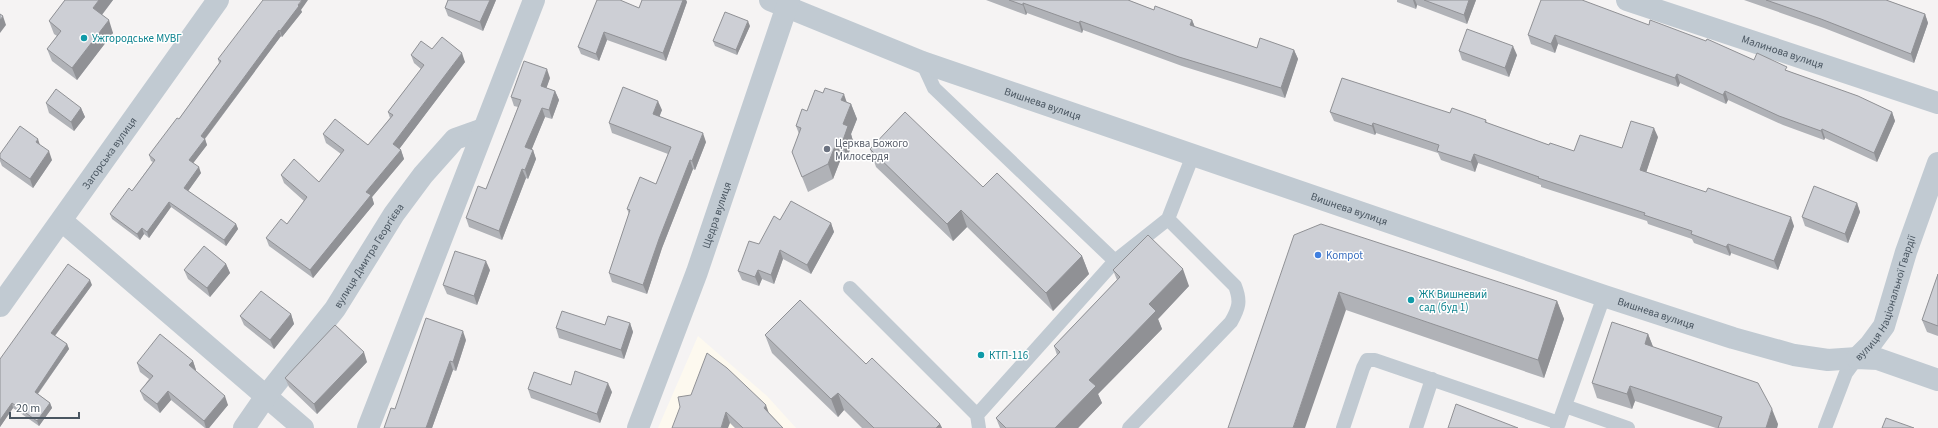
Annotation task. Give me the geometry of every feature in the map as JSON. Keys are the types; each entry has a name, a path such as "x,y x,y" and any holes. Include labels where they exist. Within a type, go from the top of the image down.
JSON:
{"street":[{"name":"Загорська вулиця","path":"0,306 218,0"},
{"path":"368,428 534,0"},
{"name":"Малинова вулиця","path":"1627,0 1938,102"},
{"name":"Вишнева вулиця","path":"782,2 849,34 922,62 1604,296 1733,338 1794,355 1828,360 1857,358 1878,359 1938,380"},
{"name":"Щедра вулиця","path":"638,428 697,272 782,2"},
{"name":"вулиця Дмитра Георгієва","path":"244,428 266,396 335,309 394,214 423,175 455,139 483,129"},
{"name":"вулиця Національної Гвардії","path":"1857,358 1870,345 1884,326 1906,252 1938,163"},
{"path":"62,220 303,428"}],"lane":[{"path":"922,62 934,88 1115,261"},
{"path":"850,288 978,421 1115,261 1168,219 1193,155"},
{"path":"1129,428 1230,322 1239,309 1240,297 1235,286 1168,219"},
{"path":"1343,428 1367,360 1375,360 1432,379 1558,425 1604,296"},
{"name":"вулиця Національної Гвардії","path":"1825,428 1846,373 1857,358"},
{"path":"1416,428 1432,379"},
{"path":"1565,406 1628,428"}],"shaded area":[{"path":"698,336 767,396 796,428 658,428"}],"building":[{"name":"Ужгородське МУВГ","path":"65,0 99,0 93,8 109,20 72,68 47,49 61,31 49,21"},
{"path":"263,0 302,0 201,136 205,139 189,160 199,167 184,188 236,224 224,240 169,202 147,232 142,228 137,234 110,214 129,188 132,191 155,160 149,155 177,118 179,119 221,61 218,59"},
{"path":"448,0 490,0 480,22 445,8"},
{"path":"597,0 620,0 639,8 642,0 683,0 663,53 604,32 596,54 578,47"},
{"path":"1009,0 1128,0 1154,10 1155,6 1192,20 1190,25 1257,48 1260,38 1294,50 1281,88 1179,57 1080,21 1079,23 1023,3 1023,5"},
{"path":"1424,0 1469,0 1464,15"},
{"path":"1541,0 1582,0 1649,25 1650,20 1706,41 1707,39 1754,60 1757,53 1787,67 1785,70 1858,96 1892,112 1874,153 1822,129 1821,131 1779,116 1725,91 1723,95 1677,74 1675,78 1555,35 1551,44 1528,35"},
{"path":"1766,0 1886,0 1925,14 1911,54 1821,19"},
{"path":"725,12 748,21 736,50 713,41"},
{"path":"1467,29 1513,46 1505,68 1459,51"},
{"path":"442,37 462,53 393,144 401,150 366,192 371,195 310,270 266,238 281,219 287,224 307,197 281,175 294,159 319,182 344,150 323,134 335,119 368,145 393,115 388,112 424,65 411,55 421,41 432,49"},
{"path":"524,61 547,69 541,86 555,91 549,110 542,108 525,147 533,150 525,170 522,169 499,231 466,218 478,186 486,189 521,100 511,97"},
{"path":"1342,78 1450,113 1452,108 1486,120 1485,122 1549,145 1550,143 1574,151 1580,135 1622,148 1631,121 1654,128 1640,170 1706,192 1708,188 1791,217 1774,261 1728,244 1726,247 1691,234 1692,231 1644,215 1645,213 1538,178 1539,177 1474,154 1471,162 1437,151 1439,145 1373,123 1372,126 1330,112"},
{"path":"623,87 658,101 653,114 703,133 692,161 690,160 659,239 643,285 609,273 630,210 627,209 640,177 656,184 671,147 609,123"},
{"name":"Церква Божого Милосердя","path":"825,88 844,94 841,100 851,104 843,124 848,126 842,143 837,141 828,164 802,177 792,152 801,128 796,126 802,109 807,111 815,90 823,93"},
{"path":"56,89 81,108 71,122 46,103"},
{"path":"905,112 983,187 997,173 1082,256 1046,293 961,210 947,224 870,149"},
{"path":"20,126 38,139 36,142 49,151 30,179 0,158 0,154"},
{"path":"1814,186 1857,203 1845,234 1802,217"},
{"path":"791,201 831,223 807,265 780,250 771,275 758,270 755,277 738,271 749,241 759,244 774,216 780,220"},
{"path":"1321,224 1557,301 1538,360 1339,292 1293,428 1228,428 1294,235"},
{"path":"1148,235 1183,269 1149,304 1156,311 1089,380 1096,386 1055,428 1006,428 996,418 1060,352 1054,346 1120,277 1113,270"},
{"path":"204,246 226,264 207,288 184,270"},
{"path":"455,251 486,261 474,296 443,285"},
{"path":"68,264 90,280 51,333 67,344 35,392 50,403 37,421 12,403 0,420 0,359"},
{"path":"1938,274 1938,326 1922,320"},
{"path":"261,291 291,314 270,340 240,316"},
{"path":"800,300 866,364 872,358 940,424 936,428 874,428 838,393 831,399 765,335"},
{"path":"562,311 605,325 608,316 630,323 621,350 556,328"},
{"path":"426,318 463,331 453,362 450,361 426,428 384,428 391,408 395,409"},
{"path":"1612,322 1648,334 1645,344 1758,383 1772,409 1766,428 1718,428 1722,417 1630,386 1627,394 1592,383"},
{"path":"335,325 364,352 314,404 285,378"},
{"path":"160,334 193,361 189,365 225,396 204,421 168,391 157,404 140,391 153,376 137,363"},
{"path":"707,353 727,368 766,405 764,408 783,428 743,428 726,412 721,428 672,428 680,407 678,397 691,395"},
{"path":"575,371 608,383 597,414 528,389 534,372 571,385"},
{"path":"1456,404 1518,428 1448,428"},
{"path":"1886,418 1914,428 1882,428"}],"place":[{"name":"Ужгородське МУВГ","path":"84,38"},
{"name":"Церква Божого Милосердя","path":"827,149"},
{"name":"Kompot","path":"1318,255"},
{"name":"ЖК Вишневий сад (буд 1)","path":"1411,300"},
{"name":"КТП-116","path":"981,355"}]}
